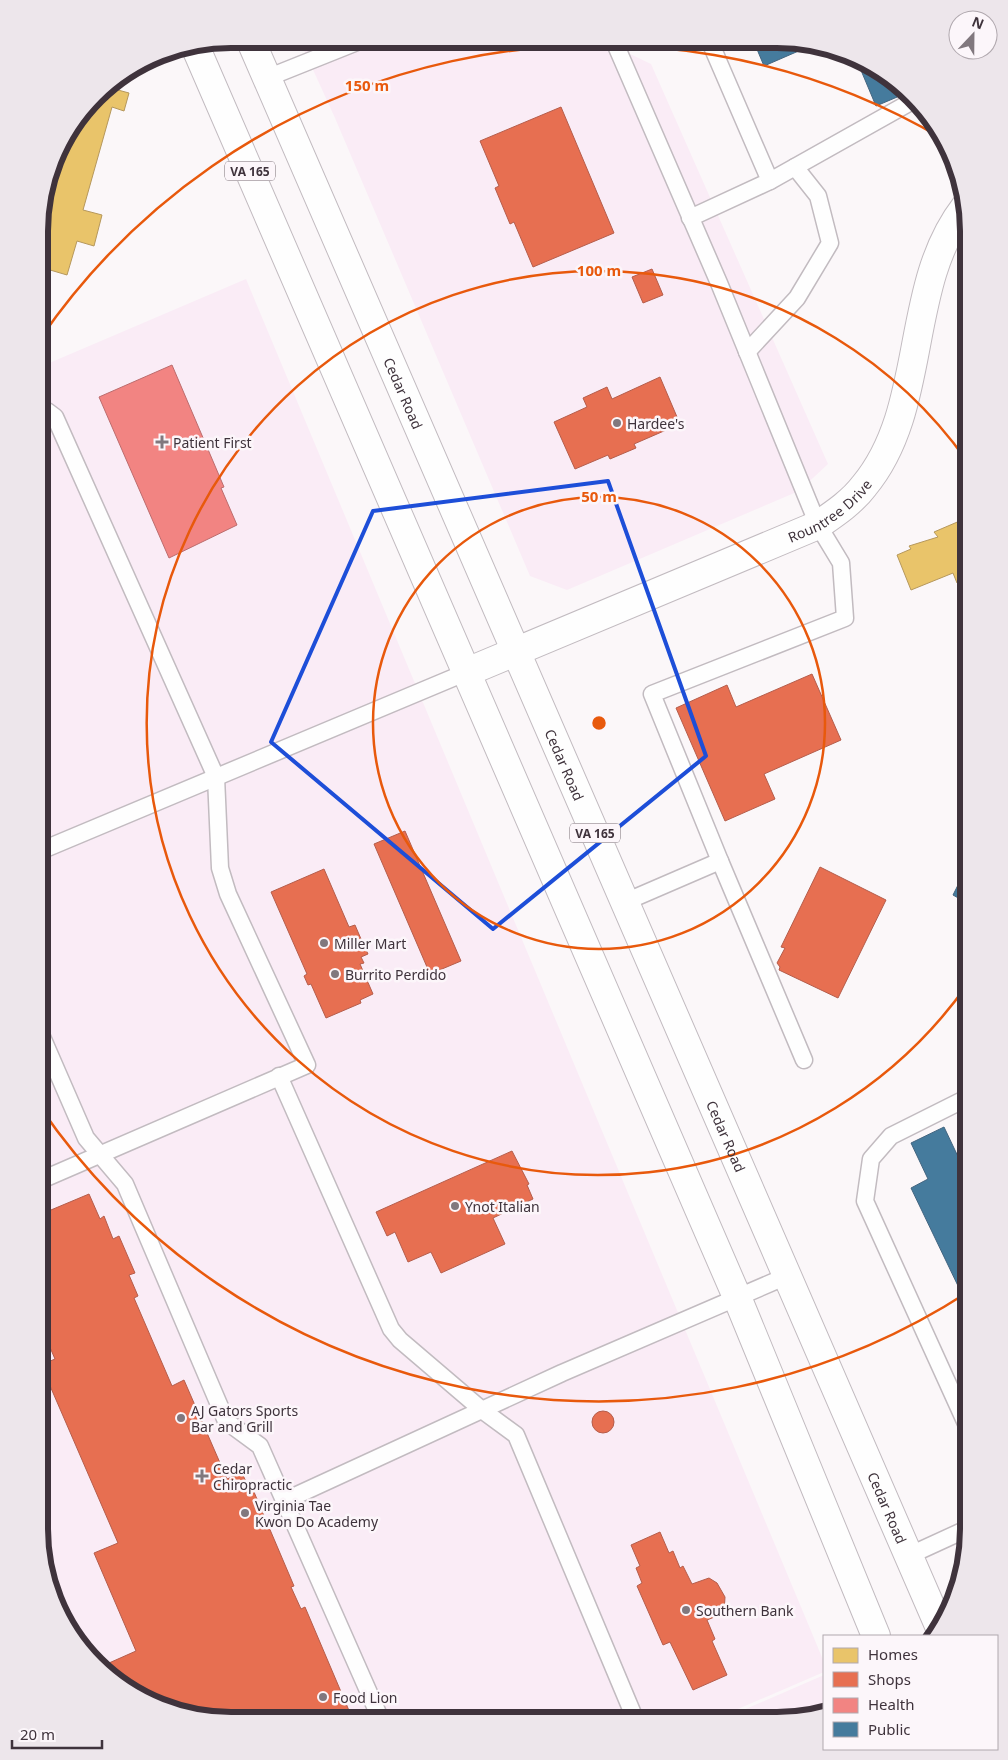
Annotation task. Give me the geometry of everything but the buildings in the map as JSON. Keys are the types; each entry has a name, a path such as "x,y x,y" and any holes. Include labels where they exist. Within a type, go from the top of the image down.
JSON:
{"main road":[{"name":"Cedar Road","path":"254,48 937,1620"},
{"name":"VA 165","path":"197,51 737,1297 876,1635"},
{"name":"Rountree Drive","path":"467,672 818,525 839,510 864,487 879,466 894,434 931,274 948,233 960,216"}],"lane":[{"path":"267,78 342,48"},
{"path":"617,48 747,352 818,525 840,563 845,618 652,694 804,1060"},
{"path":"713,48 770,181"},
{"path":"690,218 770,181 909,103"},
{"path":"747,352 797,298 830,243 818,196 795,167"},
{"path":"48,412 55,417 216,777 220,868 228,894 306,1065 48,1177"},
{"path":"48,848 467,672"},
{"path":"625,902 720,861"},
{"path":"48,1051 86,1138 125,1184 226,1421 260,1446 377,1712"},
{"path":"279,1076 392,1329 400,1340 482,1410 516,1435 632,1712"},
{"path":"960,1102 892,1136 871,1159 865,1202 960,1410"},
{"path":"284,1501 482,1410 786,1276"},
{"path":"908,1556 960,1532"}],"highlighted area":[{"path":"608,481 706,756 493,929 271,742 373,511"}],"shaded area":[{"path":"303,48 618,48 651,64 828,464 799,491 567,590 530,576 335,118"},
{"path":"246,279 823,1660 823,1672 731,1712 218,1712 194,1709 171,1703 149,1694 129,1682 101,1659 85,1641 66,1611 57,1589 51,1566 48,1542 48,364"},
{"path":"823,1675 823,1707 790,1712 739,1712"}],"place":[{"name":"Hardee's","path":"617,423"},
{"name":"Patient First","path":"162,442"},
{"name":"Miller Mart","path":"324,943"},
{"name":"Burrito Perdido","path":"335,974"},
{"name":"Ynot Italian","path":"455,1206"},
{"name":"AJ Gators Sports Bar and Grill","path":"181,1418"},
{"name":"Cedar Chiropractic","path":"202,1476"},
{"name":"Virginia Tae Kwon Do Academy","path":"245,1513"},
{"name":"Southern Bank","path":"686,1610"},
{"name":"Food Lion","path":"323,1697"}]}
